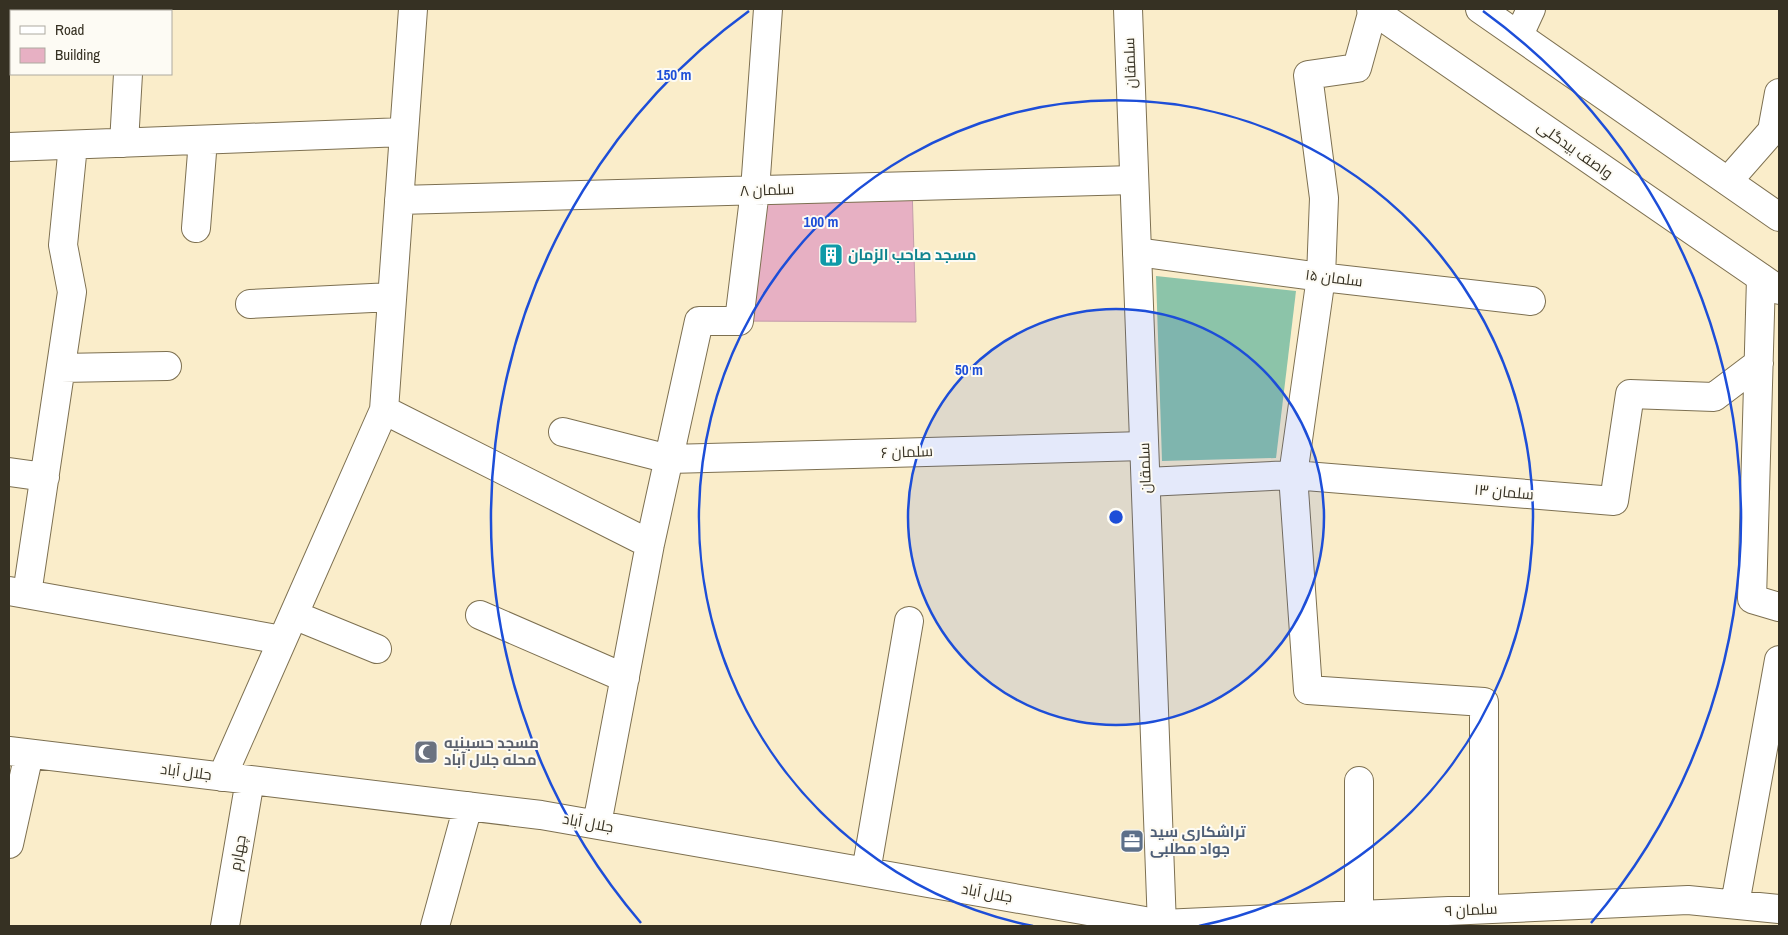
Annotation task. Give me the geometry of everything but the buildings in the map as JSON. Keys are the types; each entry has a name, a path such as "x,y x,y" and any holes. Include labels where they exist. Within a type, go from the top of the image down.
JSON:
{"street":[{"path":"222,777 384,410 413,9"},
{"path":"597,824 650,544 699,322 739,320 755,190 768,9"},
{"name":"سلمقان","path":"1128,9 1162,925"},
{"path":"1480,9 1779,217"},
{"path":"1519,35 1530,9"},
{"path":"1372,10 1357,68 1308,74 1324,198 1321,276 1293,475 1308,690 1484,702 1484,909"},
{"name":"واصف بیدگلی","path":"1372,10 1770,284"},
{"path":"124,143 128,75"},
{"path":"1728,181 1772,131 1779,93"},
{"path":"9,147 404,132"},
{"path":"196,228 202,140"},
{"path":"73,145 63,245 72,292 45,477 18,593 282,640"},
{"name":"سلمان ۸","path":"399,200 1134,180"},
{"name":"سلمان ۱۵","path":"1137,252 1531,301"},
{"path":"1770,284 1759,363 1752,598 1779,608"},
{"path":"250,304 392,297"},
{"name":"سلمان ۱۳","path":"1146,482 1293,475 1614,501 1630,394 1714,397 1759,363"},
{"path":"61,368 167,366"},
{"path":"384,410 650,544"},
{"name":"سلمان ۶","path":"563,432 669,459 1144,446"},
{"path":"9,472 45,477"},
{"path":"294,615 377,649"},
{"path":"480,615 625,678"},
{"path":"866,872 909,621"},
{"path":"1735,904 1779,660"},
{"path":"9,844 19,752"},
{"name":"جلال آباد","path":"19,752 541,815 1162,925"},
{"name":"چهارم","path":"226,926 250,780"},
{"path":"1359,781 1359,915"},
{"path":"435,926 468,806"},
{"name":"سلمان ۹","path":"1162,925 1688,900 1779,909"}],"green space":[{"path":"1156,276 1296,291 1276,458 1162,461"}],"place":[{"name":"مسجد صاحب الزمان","path":"831,255"},
{"name":"مسجد حسینیه محله جلال آباد","path":"426,752"},
{"name":"تراشکاری سید جواد مطلبی","path":"1132,841"}]}
